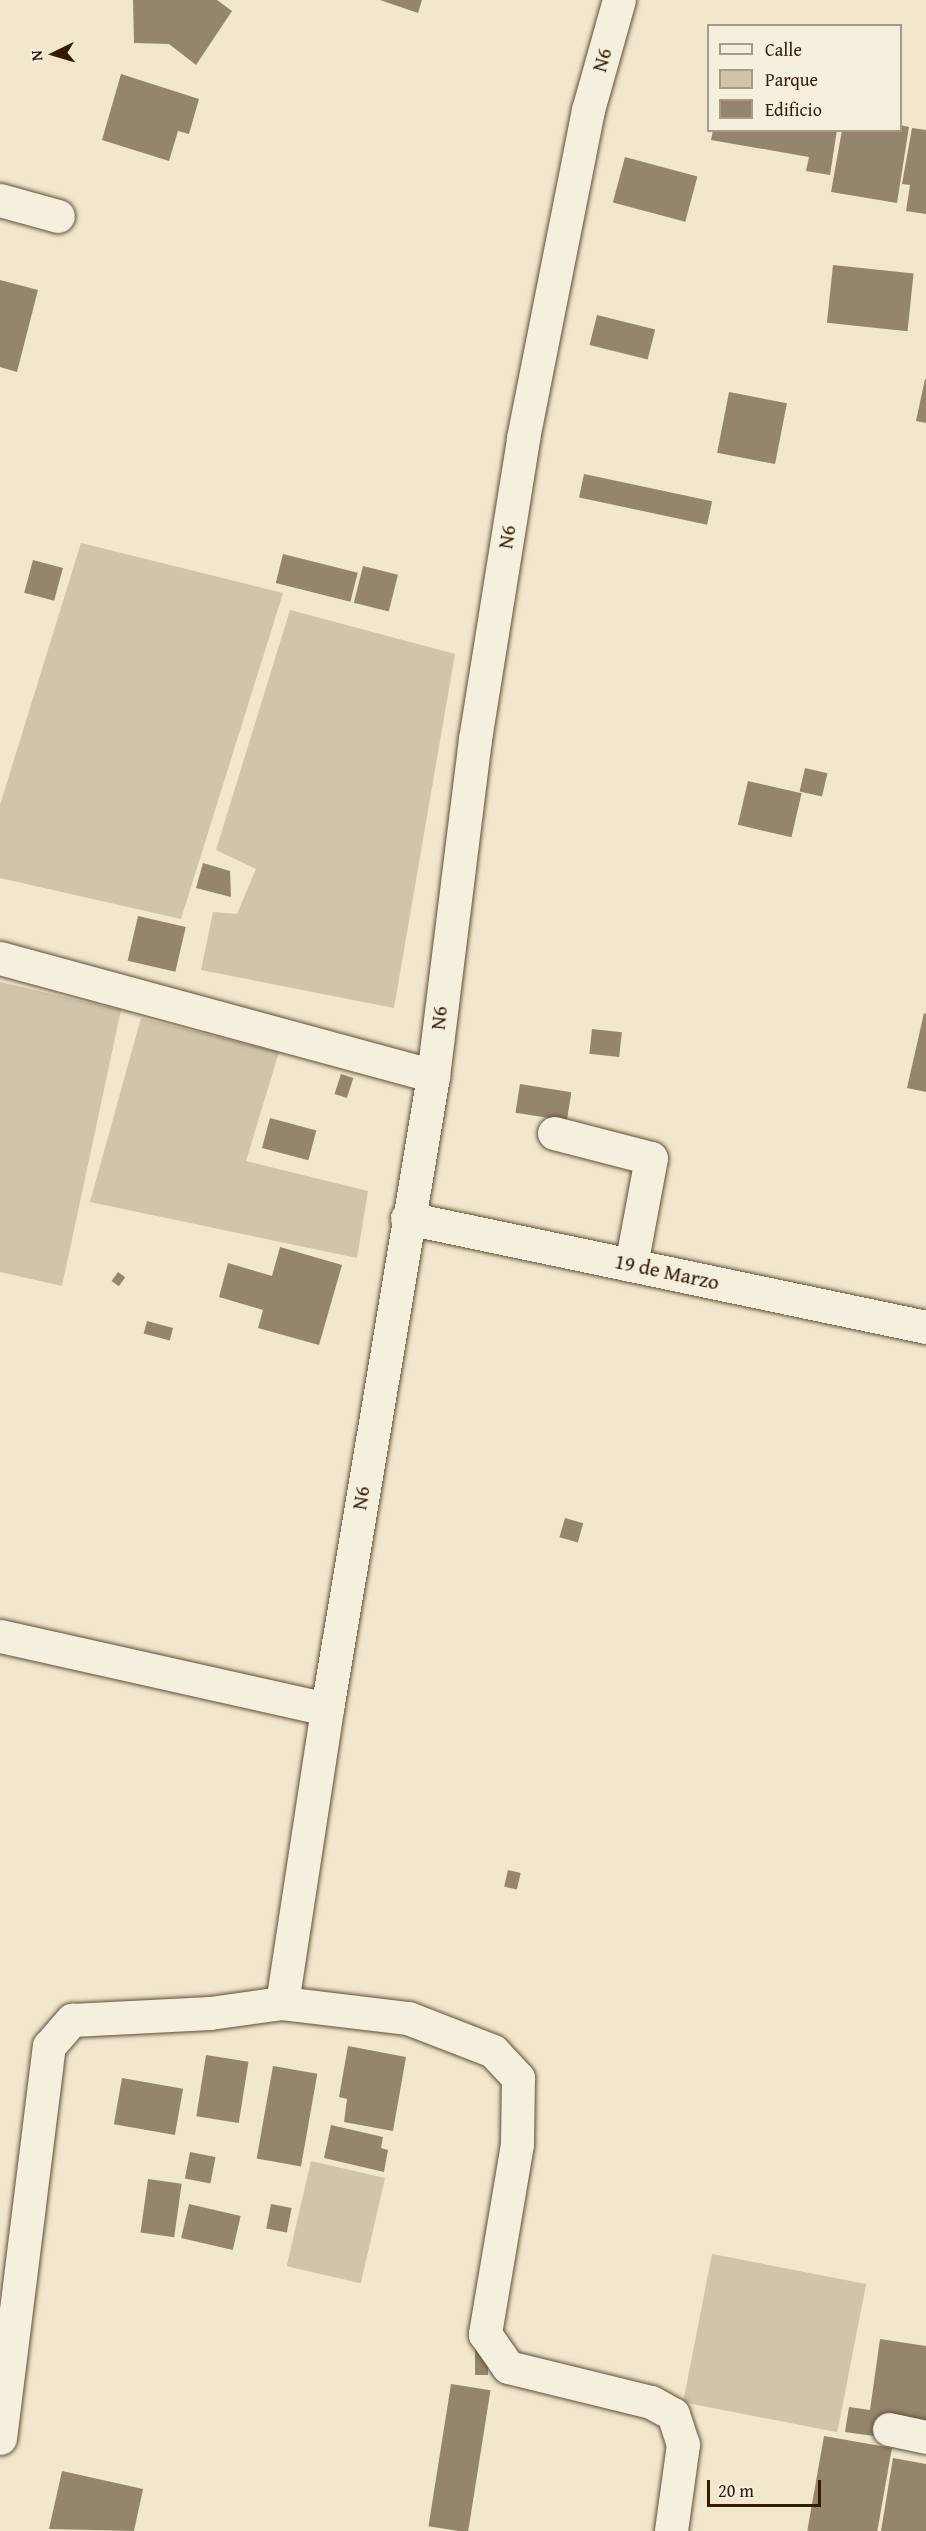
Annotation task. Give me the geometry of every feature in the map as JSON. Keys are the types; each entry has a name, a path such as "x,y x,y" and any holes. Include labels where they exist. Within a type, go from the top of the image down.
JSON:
{"street":[{"name":"N6","path":"282,2003 327,1708 407,1218 433,1076 475,739 523,438 588,110 619,0"},
{"path":"0,200 58,216"},
{"path":"0,958 433,1076"},
{"path":"554,1133 651,1158 631,1265"},
{"name":"19 de Marzo","path":"407,1218 926,1327"},
{"path":"0,1636 327,1708"},
{"path":"0,2438 49,2046 72,2020 282,2003 408,2018 493,2051 518,2078 517,2144 484,2334 508,2367 651,2402 673,2414 684,2444 671,2531"},
{"path":"889,2429 926,2437"}],"green space":[{"path":"81,543 283,593 181,919 0,878 0,805"},
{"path":"290,610 455,654 394,1008 201,970 213,912 237,914 256,869 216,850"},
{"path":"0,982 121,1010 62,1286 0,1272"},
{"path":"141,1018 279,1052 246,1161 368,1191 357,1258 90,1202"},
{"path":"311,2161 385,2178 361,2283 287,2266"},
{"path":"712,2254 866,2284 837,2432 683,2402"}],"building":[{"path":"133,0 217,0 232,11 196,65 169,44 134,43"},
{"path":"380,0 422,0 418,13"},
{"path":"121,74 199,99 189,134 178,131 169,161 102,140"},
{"path":"902,125 909,127 897,203 831,192 842,132 902,132"},
{"path":"912,128 926,130 926,214 906,211 910,185 902,184"},
{"path":"713,132 837,132 830,175 806,171 809,157 711,140"},
{"path":"625,157 697,176 685,222 613,202"},
{"path":"833,265 914,273 907,331 827,323"},
{"path":"0,280 38,290 17,372 0,367"},
{"path":"597,315 655,330 648,360 590,345"},
{"path":"926,380 926,423 916,421"},
{"path":"729,392 787,403 775,464 717,453"},
{"path":"584,474 712,501 707,525 579,497"},
{"path":"283,554 358,573 350,602 276,583"},
{"path":"33,560 63,568 54,601 24,593"},
{"path":"363,566 398,575 389,612 354,603"},
{"path":"805,768 827,773 822,797 800,791"},
{"path":"748,781 802,793 791,837 738,825"},
{"path":"203,863 230,871 231,897 196,888"},
{"path":"138,916 186,927 175,972 128,961"},
{"path":"924,1013 926,1014 926,1092 907,1088"},
{"path":"592,1029 622,1032 619,1057 589,1054"},
{"path":"341,1074 353,1078 347,1098 335,1094"},
{"path":"520,1084 571,1092 567,1121 515,1113"},
{"path":"270,1118 316,1130 308,1160 262,1148"},
{"path":"280,1247 342,1265 319,1345 258,1328 263,1310 219,1297 228,1263 272,1276"},
{"path":"118,1272 125,1277 119,1286 112,1281"},
{"path":"147,1321 173,1328 170,1341 144,1334"},
{"path":"565,1518 583,1523 578,1542 559,1537"},
{"path":"508,1870 521,1873 517,1889 504,1887"},
{"path":"348,2046 406,2057 393,2131 344,2122 347,2099 339,2097"},
{"path":"206,2055 248,2062 239,2123 196,2116"},
{"path":"273,2066 317,2074 301,2166 257,2159"},
{"path":"122,2078 183,2089 175,2135 114,2124"},
{"path":"331,2125 383,2137 381,2148 388,2150 384,2172 324,2158"},
{"path":"190,2152 216,2157 210,2183 185,2179"},
{"path":"148,2179 182,2184 174,2237 140,2232"},
{"path":"189,2204 241,2216 233,2250 181,2238"},
{"path":"271,2204 292,2208 287,2233 266,2229"},
{"path":"880,2339 926,2346 926,2424 881,2437 845,2432 849,2407 870,2410"},
{"path":"475,2349 488,2349 488,2375 475,2375"},
{"path":"451,2384 491,2390 468,2531 428,2526"},
{"path":"824,2436 892,2448 877,2531 807,2531"},
{"path":"893,2458 926,2464 926,2531 881,2531"},
{"path":"62,2471 143,2489 134,2531 49,2529"}]}
